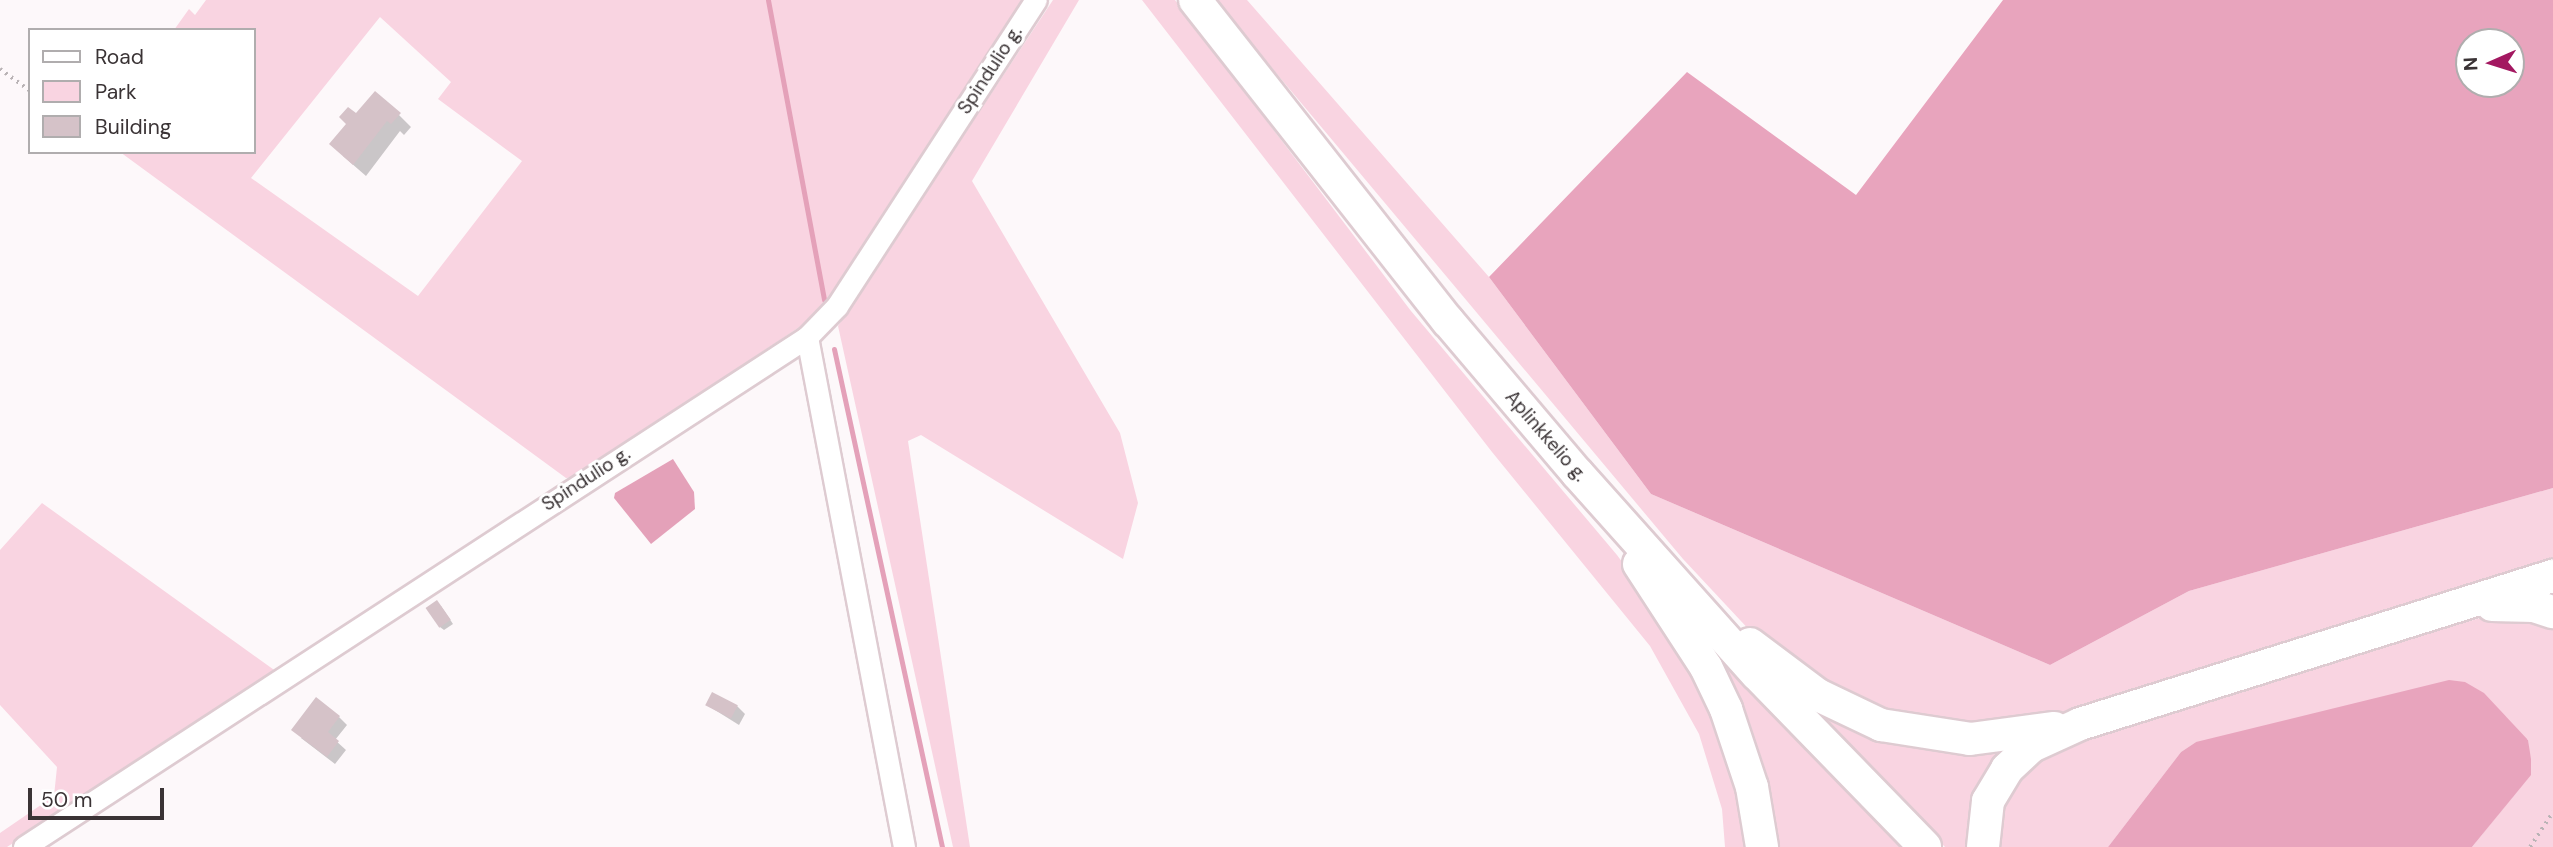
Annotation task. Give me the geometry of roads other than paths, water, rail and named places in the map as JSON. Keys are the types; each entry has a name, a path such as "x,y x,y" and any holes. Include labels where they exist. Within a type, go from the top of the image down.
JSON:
{"highway":[{"name":"Aplinkkelio g.","path":"1195,0 1439,310 1577,473 1757,674 1925,847"},
{"path":"1577,473 1706,667 1741,750 1762,847"},
{"path":"1983,847 1986,809 2007,769 2032,747 2080,724 2553,576"},
{"path":"1690,597 1818,695 1881,725 1970,738 2080,724"},
{"path":"2463,606 2534,606 2553,612"}],"street":[{"name":"Spindulio g.","path":"24,847 807,337 837,306 1036,0"},
{"path":"807,337 904,847"}],"waterway":[{"path":"768,0 824,300"},
{"path":"834,349 942,847"}]}
